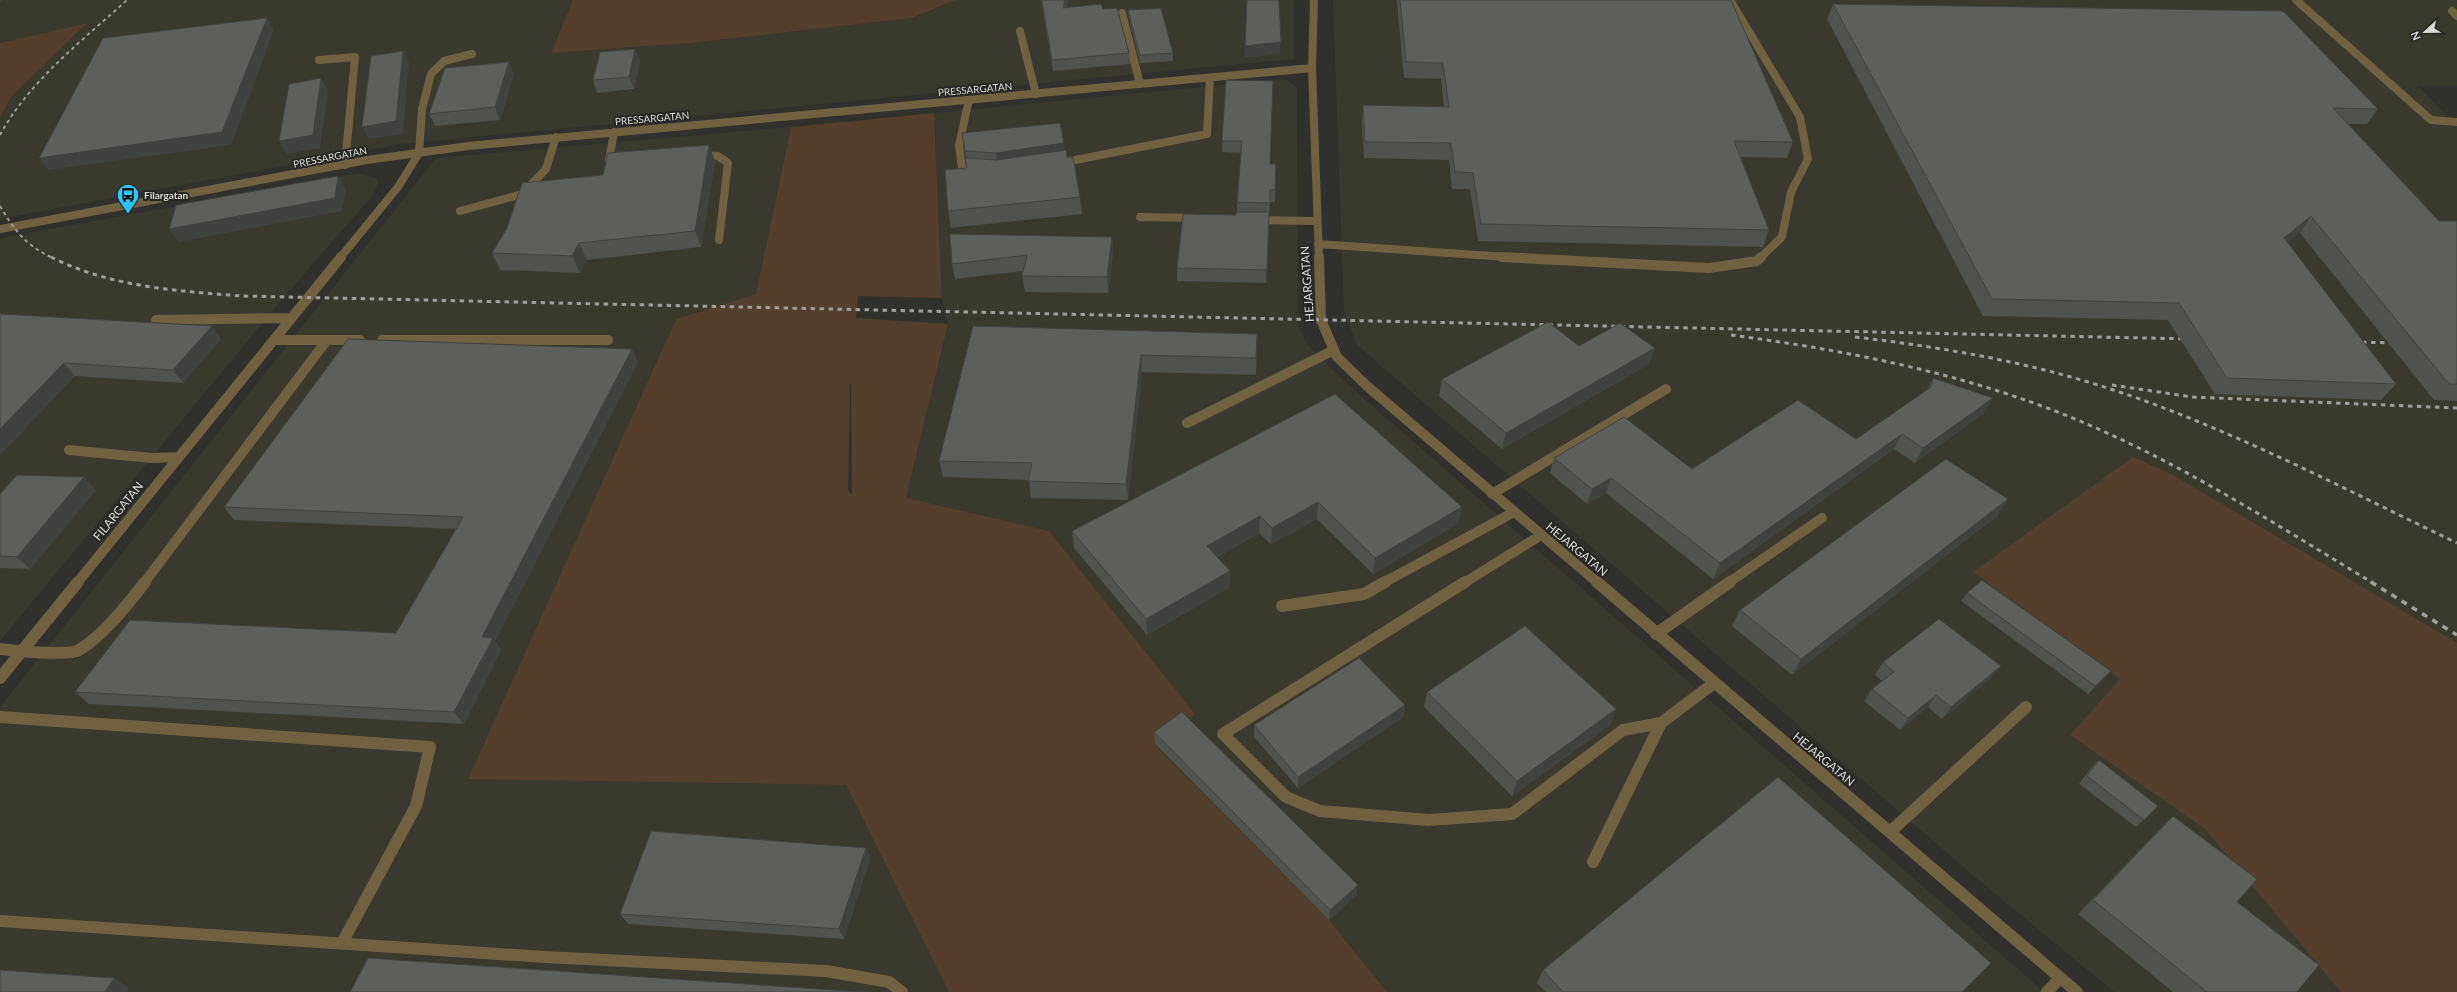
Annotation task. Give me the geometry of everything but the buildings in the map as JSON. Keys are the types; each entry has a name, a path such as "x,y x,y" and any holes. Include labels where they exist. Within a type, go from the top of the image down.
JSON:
{"street":[{"name":"HEJARGATAN","path":"1314,0 1312,68 1321,320 1338,357 1367,386 1492,494 2077,992"},
{"path":"1318,244 1473,256 1709,268 1757,261 1782,237 1791,192 1808,159 1800,117 1730,0"},
{"path":"2296,0 2432,120 2456,122"},
{"path":"1122,13 1140,84"},
{"path":"1020,31 1036,94"},
{"path":"419,153 422,108 431,74 444,62 472,54"},
{"path":"319,60 355,57 345,165"},
{"name":"PRESSARGATAN","path":"0,229 345,165 419,153 556,137 1312,68"},
{"path":"1053,164 1207,134 1210,78"},
{"path":"969,100 959,145 962,170 978,172"},
{"path":"614,132 609,161 624,160"},
{"path":"460,211 522,194 546,169 556,137"},
{"name":"FILARGATAN","path":"0,678 398,187 419,153"},
{"path":"689,155 718,156 728,163 719,240"},
{"path":"1140,217 1201,218"},
{"path":"1248,219 1317,221"},
{"path":"156,320 291,318"},
{"path":"274,340 608,340"},
{"path":"0,649 21,652 78,651 121,614 327,340"},
{"path":"1187,423 1334,350"},
{"path":"1492,494 1666,389"},
{"path":"69,450 152,458 179,457"},
{"path":"1282,606 1364,594 1514,512"},
{"path":"1656,634 1822,518"},
{"path":"1541,535 1223,734 1286,797 1320,811 1429,820 1512,814 1623,730 1661,723 1714,683"},
{"path":"1890,832 2026,707"},
{"path":"0,717 430,747 416,806 342,943"},
{"path":"1593,862 1661,723"},
{"path":"0,921 545,957 826,971 889,982 902,992"},
{"path":"2047,992 2060,978"}],"shaded area":[{"path":"0,0 573,0 551,53 690,43 912,18 956,0 1294,0 1294,59 401,144 0,219 0,118 11,97 87,23 0,43"},
{"path":"573,0 956,0 912,18 690,43 551,53"},
{"path":"1333,0 2457,0 2457,86 2418,86 2457,126 2457,992 2114,992 1975,877 1357,345 1344,311"},
{"path":"87,23 11,97 0,118 0,43"},
{"path":"1285,79 1297,88 1298,326 1307,344 1345,382 2044,992 1387,992 1329,920 1155,744 1195,714 906,498 948,324 942,298 934,113"},
{"path":"934,113 942,298 858,296 856,318 948,324 906,498 1049,531 1195,714 1155,745 1329,920 1387,992 949,992 846,785 468,779 676,319 756,294 791,127","holes":["851,384 852,495 848,490"]},
{"path":"791,127 756,295 676,319 469,779 846,785 949,992 0,992 0,707 436,158"},
{"path":"360,173 377,179 378,184 372,196 274,309 0,641 0,238"},
{"path":"2133,457 2173,475 2457,643 2457,992 2341,992 2205,829 2070,735 2120,679 1973,572"}],"railway":[{"path":"0,135 26,96 58,62 127,0"},
{"path":"0,206 16,230 28,243 52,258"},
{"path":"52,258 73,267 97,275 144,286 242,296 2191,339"},
{"path":"1731,335 1827,350 1922,370 2015,396 2060,413 2140,448 2174,466 2241,503 2373,583"},
{"path":"1855,337 1942,349 2028,366 2085,381 2133,397 2228,434 2457,543"},
{"path":"2353,342 2399,343"},
{"path":"2112,385 2192,397 2457,408"},
{"path":"2371,582 2457,635"}],"place":[{"name":"Filargatan","path":"128,214"}]}
